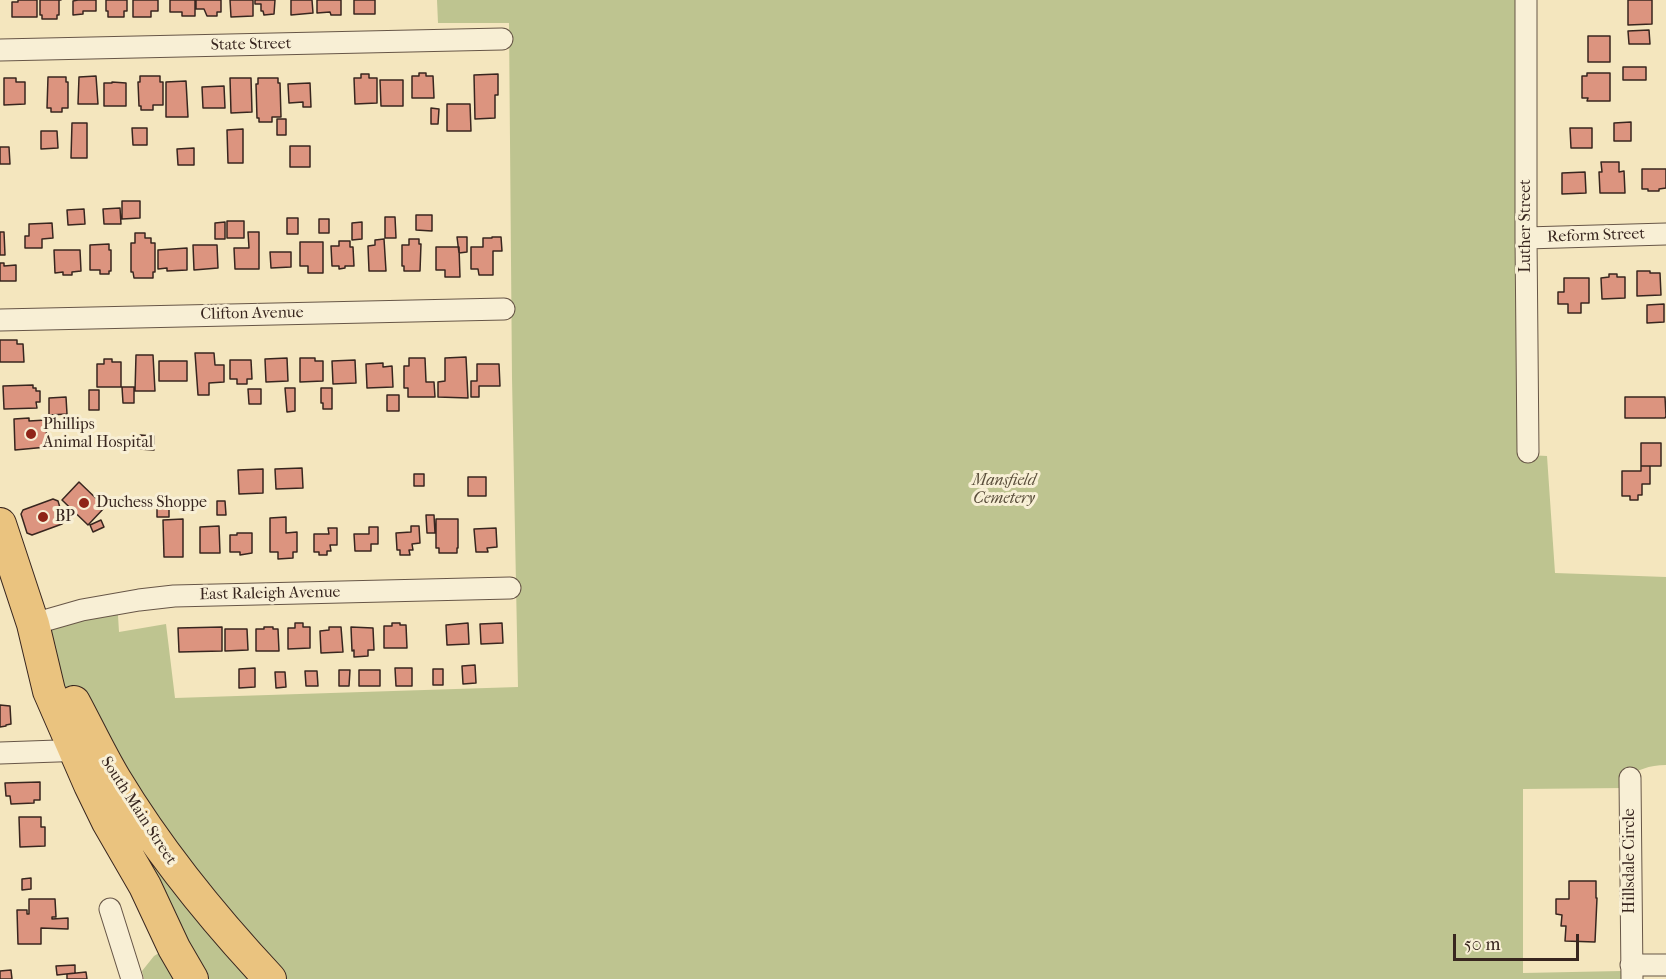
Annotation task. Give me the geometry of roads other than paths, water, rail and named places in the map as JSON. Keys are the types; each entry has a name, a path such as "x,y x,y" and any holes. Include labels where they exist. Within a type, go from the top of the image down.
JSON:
{"highway":[{"name":"South Main Street","path":"0,524 33,624 49,691 87,750 134,809 172,865 270,979"},
{"name":"South Main Street","path":"87,750 108,822 145,886"},
{"path":"145,886 174,948 192,979"},
{"path":"145,886 211,979"}],"street":[{"name":"Luther Street","path":"1526,0 1528,452"},
{"name":"State Street","path":"0,50 502,39"},
{"name":"Reform Street","path":"1526,238 1666,234"},
{"name":"Clifton Avenue","path":"0,320 504,309"},
{"name":"East Raleigh Avenue","path":"33,624 82,610 174,596 510,588"},
{"path":"0,753 87,750"},
{"name":"Hillsdale Circle","path":"1630,778 1631,972"},
{"path":"110,909 132,979"},
{"path":"1631,972 1666,965"}],"place":[{"name":"Phillips Animal Hospital","path":"31,434"},
{"name":"Duchess Shoppe","path":"84,503"},
{"name":"BP","path":"43,517"}],"park label":[{"name":"Mansfield Cemetery","path":"1004,490"}]}
